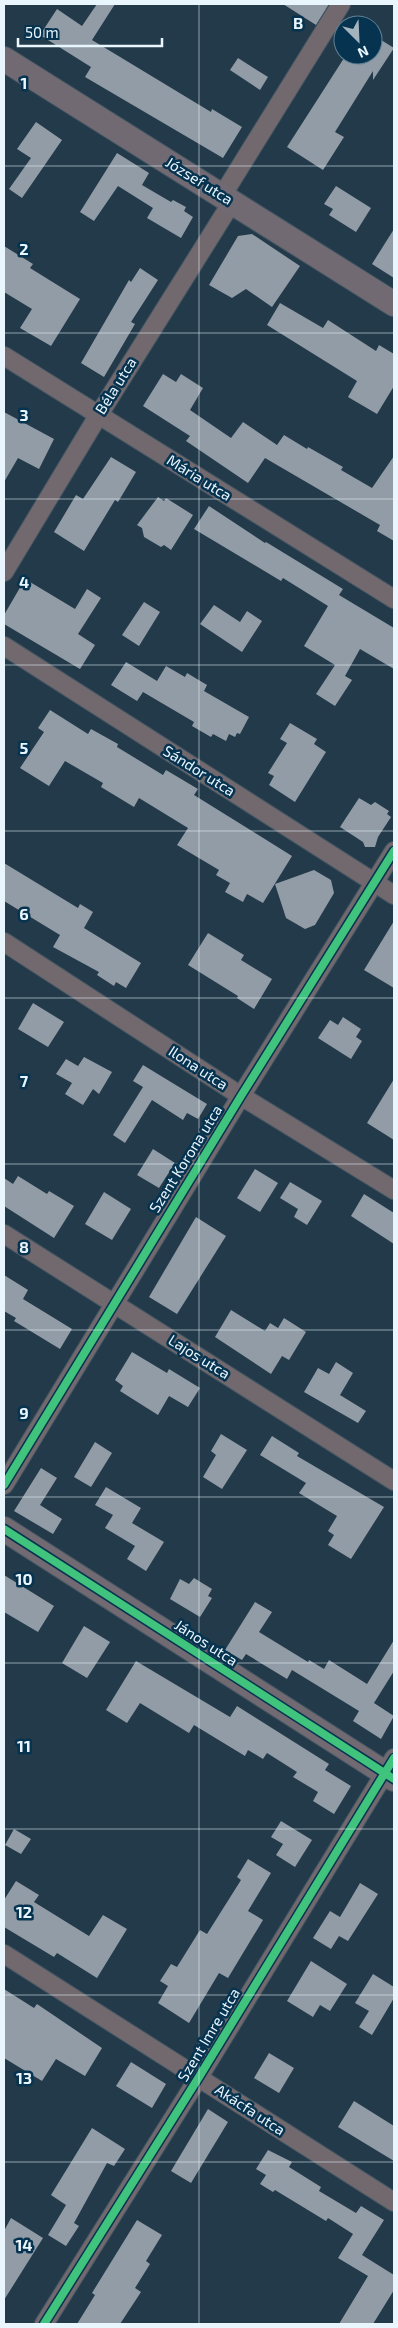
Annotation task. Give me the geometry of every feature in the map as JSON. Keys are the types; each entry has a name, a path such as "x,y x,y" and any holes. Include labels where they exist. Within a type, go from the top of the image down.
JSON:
{"street":[{"name":"Béla utca","path":"4,572 341,4"},
{"name":"József utca","path":"4,59 394,304"},
{"name":"Mária utca","path":"4,356 394,599"},
{"name":"Sándor utca","path":"4,646 394,895"},
{"name":"Szent Korona utca","path":"4,1485 241,1096 394,851"},
{"name":"Ilona utca","path":"4,942 241,1096 394,1190"},
{"name":"Lajos utca","path":"4,1234 394,1481"},
{"name":"János utca","path":"4,1529 391,1770"},
{"name":"Szent Imre utca","path":"44,2324 391,1770"},
{"name":"Akácfa utca","path":"4,1954 394,2202"}],"building":[{"path":"97,4 115,4 92,40 211,112 212,109 242,127 223,158 85,77 91,67 40,35 57,9 82,26"},
{"path":"283,4 329,4 316,25"},
{"path":"383,41 394,48 383,65"},
{"path":"238,58 268,77 260,90 230,70"},
{"path":"340,65 383,65 373,80 373,71 335,132 344,137 323,170 287,147"},
{"path":"36,122 62,140 22,198 9,189 31,158 17,149"},
{"path":"117,153 149,173 142,185 171,202 173,200 186,207 184,211 193,217 181,238 147,218 153,208 118,186 94,221 80,212"},
{"path":"336,186 371,208 356,232 329,215 333,209 324,204"},
{"path":"394,229 394,278 372,264"},
{"path":"252,234 300,266 272,307 246,289 232,298 209,285 238,236"},
{"path":"4,246 33,264 30,268 80,299 51,346 20,328 32,309 4,292"},
{"path":"140,268 158,280 131,322 135,324 104,377 81,363 129,280 131,282"},
{"path":"280,303 323,328 328,320 376,351 379,345 394,354 394,386 377,414 348,397 357,381 267,325"},
{"path":"163,374 176,382 181,374 203,388 190,410 231,438 243,422 277,445 284,435 343,467 341,470 372,488 394,456 394,541 377,531 380,525 265,458 248,483 186,441 190,436 143,406"},
{"path":"4,412 54,439 39,469 18,458 4,482"},
{"path":"111,457 136,472 118,502 115,500 84,551 54,532 76,495 83,499"},
{"path":"158,497 164,501 166,498 193,515 171,550 164,545 161,547 144,537 142,528 137,525"},
{"path":"209,506 265,543 343,589 339,595 394,628 394,669 360,649 345,676 352,680 335,706 316,694 335,665 304,646 328,606 283,578 281,581 194,529"},
{"path":"25,579 75,609 87,589 101,598 78,634 95,645 80,669 4,624 4,615"},
{"path":"144,602 160,612 139,646 122,635"},
{"path":"214,605 240,622 247,611 262,621 242,652 200,624"},
{"path":"126,662 157,681 166,666 185,677 187,673 207,685 204,691 249,717 240,734 237,733 235,737 229,734 226,741 213,734 211,737 192,726 194,722 143,692 137,701 111,685"},
{"path":"50,710 88,734 91,729 118,744 117,747 163,775 166,770 198,789 194,795 292,856 263,903 247,894 243,902 225,892 230,883 216,875 219,870 177,845 188,828 139,798 134,807 101,787 103,783 65,761 49,786 20,768 44,732 38,728"},
{"path":"290,723 317,739 314,744 326,752 295,802 269,785 274,776 268,773 287,743 280,739"},
{"path":"359,798 371,805 375,802 389,811 387,814 391,817 378,837 375,847 365,847 363,842 340,827"},
{"path":"4,863 78,908 80,904 93,912 84,928 141,963 126,988 116,982 114,986 97,975 99,972 53,947 60,935 4,901"},
{"path":"314,870 331,880 334,893 315,925 305,929 286,918 275,884"},
{"path":"394,921 394,988 364,970"},
{"path":"208,933 244,955 241,960 272,979 254,1009 237,998 238,996 188,965"},
{"path":"33,1003 64,1022 48,1047 18,1029"},
{"path":"343,1017 361,1029 356,1037 362,1041 351,1059 318,1038 330,1020 338,1025"},
{"path":"84,1057 112,1072 99,1094 93,1089 83,1105 65,1094 72,1083 56,1074 66,1059 78,1066"},
{"path":"143,1065 207,1104 198,1119 187,1113 183,1120 152,1100 125,1143 113,1135 143,1087 133,1081"},
{"path":"394,1079 394,1140 367,1123"},
{"path":"153,1149 175,1163 159,1188 137,1175"},
{"path":"255,1169 278,1183 260,1212 237,1198"},
{"path":"18,1176 47,1194 49,1191 74,1206 54,1238 4,1206 4,1178 13,1184"},
{"path":"290,1182 322,1201 307,1225 294,1217 298,1209 280,1198"},
{"path":"104,1192 131,1209 112,1240 85,1224"},
{"path":"364,1194 394,1213 394,1244 351,1216"},
{"path":"196,1217 226,1236 177,1314 149,1297"},
{"path":"4,1275 28,1290 23,1299 72,1329 60,1349 14,1321 16,1318 4,1311"},
{"path":"231,1310 265,1331 270,1323 278,1328 284,1318 306,1332 289,1360 282,1356 271,1374 215,1337"},
{"path":"132,1352 167,1373 169,1369 200,1388 188,1407 169,1396 158,1415 120,1391 123,1386 115,1380"},
{"path":"336,1362 353,1373 340,1395 366,1411 358,1423 304,1392 318,1368 329,1374"},
{"path":"221,1434 247,1450 222,1489 203,1477 216,1455 211,1451"},
{"path":"272,1436 299,1453 297,1456 384,1507 351,1559 328,1545 334,1535 328,1531 337,1516 299,1493 306,1483 260,1455"},
{"path":"95,1442 112,1453 91,1487 74,1477"},
{"path":"41,1468 57,1478 40,1505 62,1519 53,1534 14,1511"},
{"path":"106,1487 141,1508 132,1523 164,1542 146,1571 127,1559 135,1546 105,1528 113,1515 95,1505"},
{"path":"4,1575 54,1606 38,1632 4,1612"},
{"path":"194,1578 212,1589 208,1596 212,1598 200,1617 170,1599 180,1579 189,1584"},
{"path":"255,1602 272,1612 259,1632 308,1662 309,1660 324,1669 329,1660 367,1684 394,1640 394,1671 374,1703 394,1716 381,1739 353,1721 359,1711 292,1670 287,1679 246,1654 242,1660 225,1650"},
{"path":"84,1626 110,1642 87,1678 62,1663"},
{"path":"136,1661 230,1717 237,1706 329,1764 325,1770 351,1786 334,1814 313,1801 318,1792 293,1777 297,1772 267,1753 263,1759 248,1750 245,1756 194,1725 189,1733 140,1703 127,1723 106,1710"},
{"path":"281,1821 312,1840 295,1867 276,1855 283,1844 271,1837"},
{"path":"14,1829 31,1839 21,1854 5,1845"},
{"path":"248,1859 271,1873 248,1911 263,1920 228,1978 219,1973 189,2023 158,2003 168,1986 160,1981 171,1964 177,1967 200,1930 207,1934 241,1880 237,1877"},
{"path":"16,1881 39,1895 34,1902 89,1936 103,1915 127,1929 97,1978 57,1953 54,1957 4,1927 4,1900"},
{"path":"360,1883 378,1894 348,1941 339,1936 331,1949 313,1938 330,1911 340,1917"},
{"path":"311,1961 347,1984 330,2011 320,2005 313,2017 287,2001"},
{"path":"373,1974 394,1987 394,1998 372,2035 359,2027 369,2011 355,2003"},
{"path":"4,1989 34,2008 37,2004 102,2048 85,2076 56,2059 42,2081 4,2058"},
{"path":"269,2053 294,2068 279,2093 254,2078"},
{"path":"131,2062 166,2084 152,2108 116,2086"},
{"path":"354,2101 394,2126 394,2161 338,2127"},
{"path":"208,2109 228,2122 191,2183 171,2171"},
{"path":"92,2128 125,2149 114,2166 107,2163 74,2223 79,2226 66,2246 48,2235 66,2205 51,2195"},
{"path":"268,2150 292,2162 289,2167 321,2187 319,2191 356,2213 361,2206 384,2220 362,2255 394,2275 394,2290 373,2324 339,2324 368,2276 338,2258 353,2234 328,2218 326,2221 275,2190 273,2192 260,2184 266,2175 256,2169"},
{"path":"11,2218 43,2238 4,2300 4,2231"},
{"path":"137,2220 162,2235 146,2261 150,2264 135,2288 141,2292 120,2324 77,2324 95,2295 92,2293"}],"cycle path":[{"path":"4,1485 241,1096 394,851"},
{"path":"4,1529 394,1779"},
{"path":"44,2324 199,2077 394,1758"}]}
